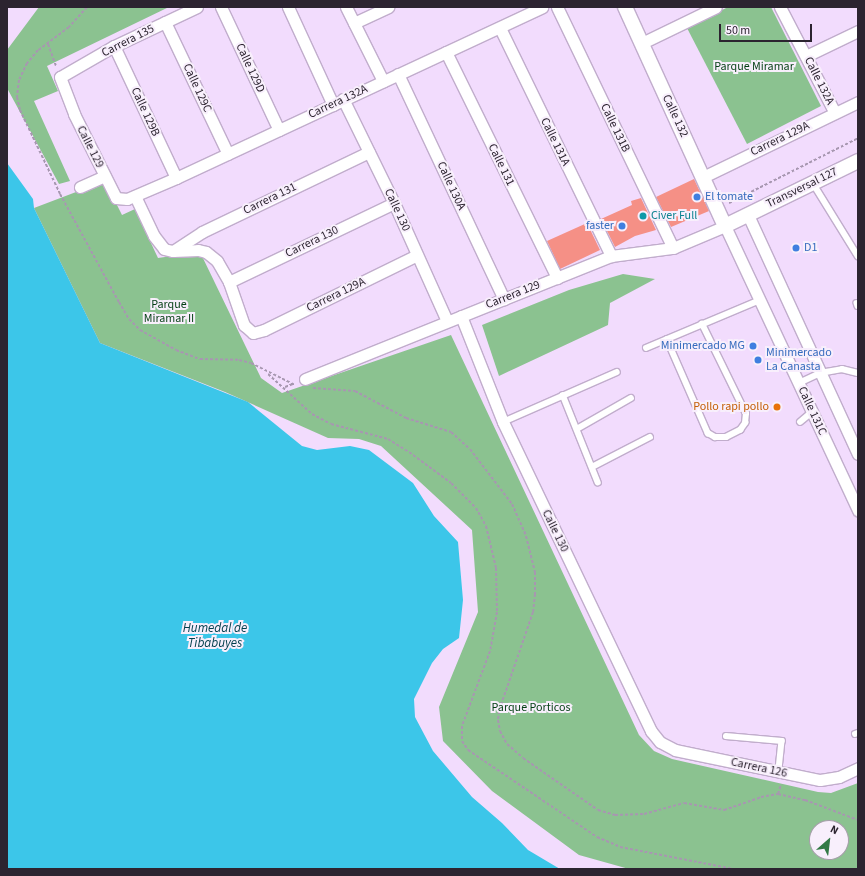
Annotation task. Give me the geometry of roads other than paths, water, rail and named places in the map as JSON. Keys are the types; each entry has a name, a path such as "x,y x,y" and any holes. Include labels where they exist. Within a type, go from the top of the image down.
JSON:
{"street":[{"name":"Carrera 135","path":"60,77 114,46 197,7"},
{"name":"Calle 129D","path":"221,7 279,130"},
{"path":"288,7 333,105"},
{"path":"346,7 383,81"},
{"path":"354,23 388,7"},
{"name":"Carrera 132A","path":"135,196 500,28 542,7"},
{"name":"Calle 131B","path":"557,7 674,248"},
{"name":"Calle 132","path":"625,7 725,226"},
{"path":"642,43 716,7"},
{"name":"Calle 132A","path":"781,7 835,113"},
{"name":"Calle 129C","path":"165,22 228,154"},
{"name":"Calle 131A","path":"500,28 611,256"},
{"path":"806,56 858,31"},
{"name":"Calle 129B","path":"114,46 176,178"},
{"name":"Calle 131","path":"446,52 557,278"},
{"name":"Calle 130A","path":"398,74 504,299"},
{"name":"Calle 129","path":"60,77 74,114 116,198 135,196"},
{"name":"Calle 130","path":"343,100 394,203 447,321"},
{"name":"Carrera 129A","path":"703,177 858,102"},
{"name":"Carrera 131","path":"173,251 202,232 369,152"},
{"name":"Transversal 127","path":"725,226 858,160"},
{"path":"80,187 105,176"},
{"path":"135,196 157,242 164,249 173,251 198,250 206,252 217,261 229,282"},
{"name":"Carrera 130","path":"229,282 394,203"},
{"name":"Calle 131C","path":"748,215 858,454"},
{"name":"Carrera 129","path":"305,384 447,321 611,256 674,248 725,226"},
{"name":"Calle 131C","path":"725,226 858,510"},
{"name":"Carrera 129A","path":"229,282 239,315 244,325 253,333 264,330 417,255"},
{"name":"Calle 130","path":"461,316 503,422 651,731 660,742"},
{"name":"Carrera 126","path":"660,742 675,750 820,780 839,777 858,768"}],"lane":[{"path":"813,183 858,256"},
{"path":"646,348 760,300"},
{"path":"667,339 708,433 715,437 726,437 740,430 745,423 746,414 702,324"},
{"path":"799,383 820,373 842,370 858,373"},
{"path":"503,422 617,372"},
{"path":"563,395 598,482"},
{"path":"577,429 631,398"},
{"path":"800,422 812,412"},
{"path":"592,467 650,437"},
{"path":"726,736 782,741 779,772"}],"water":[{"name":"Humedal de Tibabuyes","path":"7,163 33,199 34,208 100,343 248,402 302,446 317,450 350,446 369,450 413,483 434,516 458,542 463,600 459,638 443,649 432,663 414,699 415,717 433,751 472,797 502,823 528,850 560,869 7,869"}],"place":[{"name":"El tomate","path":"697,197"},
{"name":"Civer Full","path":"643,216"},
{"name":"faster","path":"622,226"},
{"name":"D1","path":"796,248"},
{"name":"Minimercado MG","path":"753,346"},
{"name":"Minimercado La Canasta","path":"758,360"},
{"name":"Pollo rapi pollo","path":"777,407"}],"park label":[{"name":"Parque Miramar","path":"754,67"},
{"name":"Parque Miramar II","path":"169,312"},
{"name":"Parque Porticos","path":"531,708"}]}
